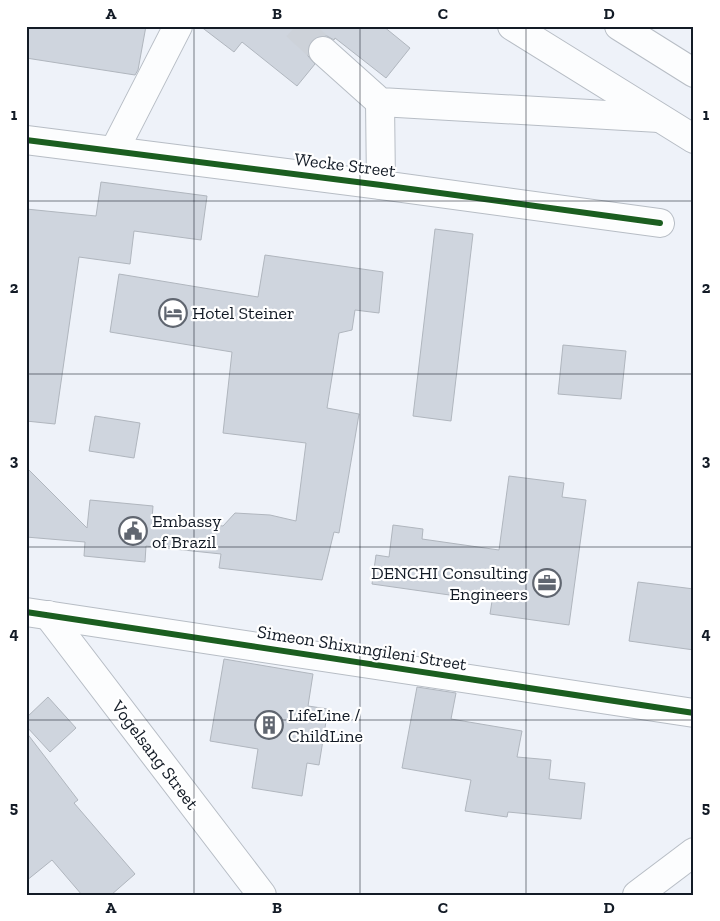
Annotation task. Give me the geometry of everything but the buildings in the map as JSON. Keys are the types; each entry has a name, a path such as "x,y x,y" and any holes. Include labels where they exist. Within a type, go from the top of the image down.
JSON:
{"main road":[{"path":"114,151 178,26"},
{"path":"512,26 694,139"},
{"path":"619,26 694,73"},
{"path":"323,51 380,102 659,118"},
{"path":"380,102 381,185"},
{"name":"Wecke Street","path":"26,140 660,223"},
{"name":"Simeon Shixungileni Street","path":"37,614 694,713"},
{"name":"Vogelsang Street","path":"37,614 262,895"},
{"path":"637,895 694,852"}],"tunnel":[{"path":"296,26 323,51"}],"cycle path":[{"path":"26,140 660,223"},
{"path":"26,612 694,713"}],"place":[{"name":"Hotel Steiner","path":"173,313"},
{"name":"Embassy of Brazil","path":"133,531"},
{"name":"DENCHI Consulting Engineers","path":"547,583"},
{"name":"LifeLine / ChildLine","path":"269,725"}]}
